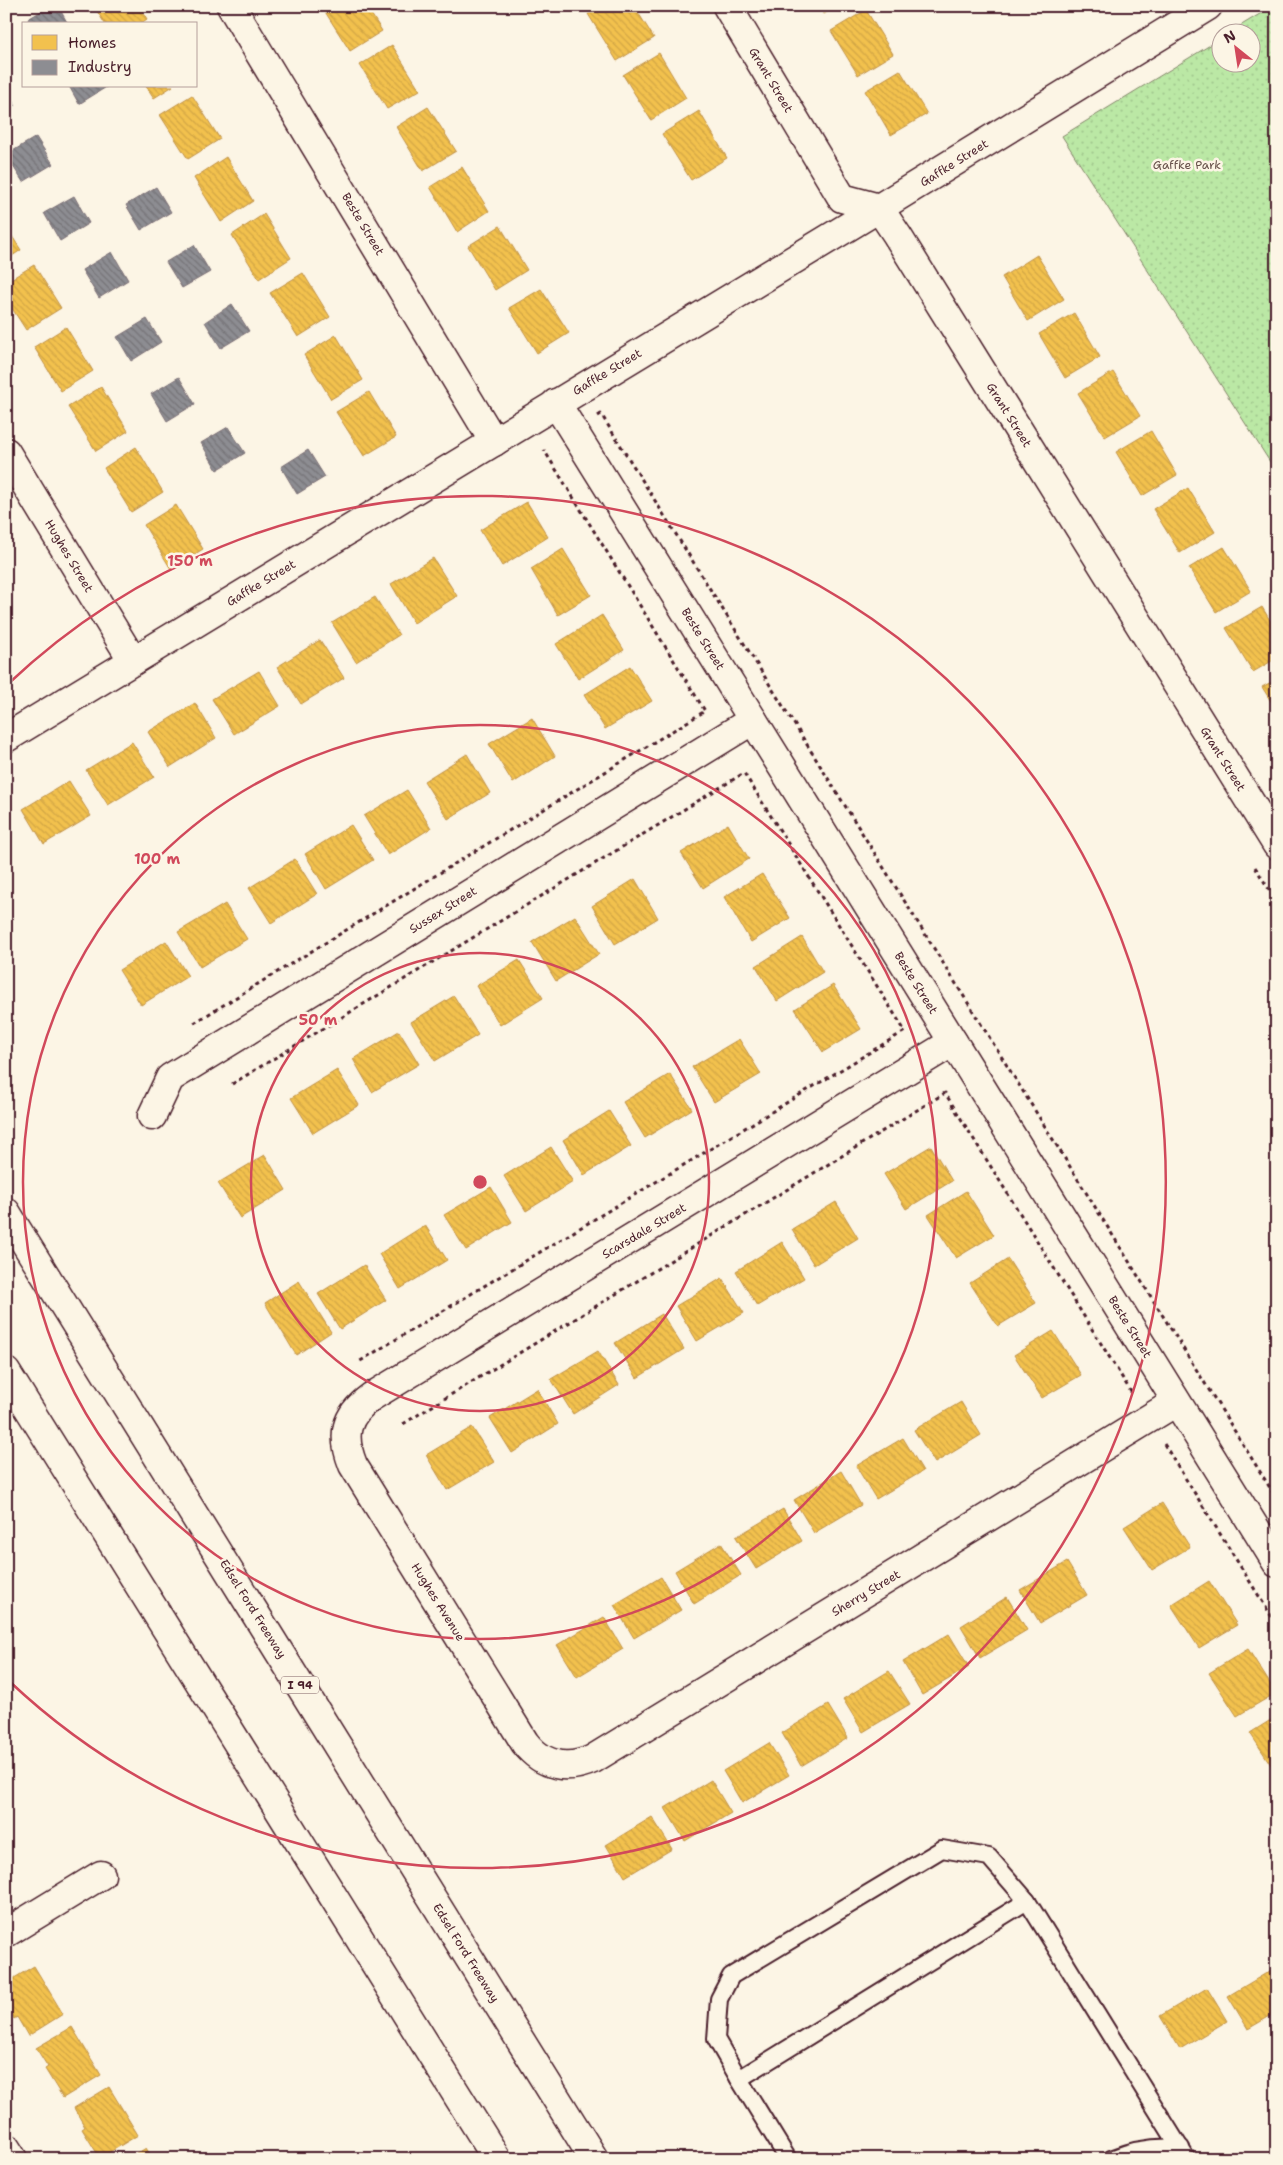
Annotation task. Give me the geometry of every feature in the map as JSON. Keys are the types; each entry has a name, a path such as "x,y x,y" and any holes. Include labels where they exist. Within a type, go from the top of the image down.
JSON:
{"main road":[{"name":"Beste Street","path":"231,6 494,442"},
{"name":"Grant Street","path":"727,6 842,198 879,208 1277,845"},
{"name":"Gaffke Street","path":"6,738 1208,6"},
{"name":"Beste Street","path":"556,403 1277,1563"},
{"name":"Hughes Street","path":"6,452 132,661"},
{"name":"Sussex Street","path":"152,1116 170,1078 753,720"},
{"name":"Scarsdale Street","path":"347,1430 356,1408 371,1397 953,1042"},
{"name":"Edsel Ford Freeway","path":"6,1212 594,2159"},
{"path":"6,1372 496,2159"},
{"name":"Sherry Street","path":"549,1764 566,1766 581,1764 593,1759 1176,1402"},
{"name":"Hughes Avenue","path":"347,1430 346,1444 353,1465 525,1743 534,1754 549,1764"},
{"path":"6,1933 101,1875"},
{"path":"6,2148 13,2159"}],"lane":[{"path":"788,2159 716,2039 719,1999 731,1976 942,1849 989,1857 1027,1901 1184,2153"},
{"path":"739,2079 1027,1901"},
{"path":"1111,2159 1129,2151 1160,2146 1184,2153"}],"path":[{"path":"594,419 601,414 1277,1500"},
{"path":"194,1023 705,710 544,450"},
{"path":"232,1084 744,773 906,1031 357,1362"},
{"path":"403,1424 945,1093 1136,1399"},
{"path":"1160,1437 1277,1625"}],"green space":[{"name":"Gaffke Park","path":"1273,6 1277,6 1277,473 1062,136 1210,45 1210,72 1260,72 1260,22 1247,22"}],"building: Homes":[{"path":"94,6 139,6 147,19 143,22 104,22"},
{"path":"366,6 382,31 350,51 322,7"},
{"path":"602,6 634,6 654,38 617,61 588,14"},
{"path":"819,6 837,6 824,14"},
{"path":"866,10 893,54 858,75 831,31"},
{"path":"392,45 420,90 387,109 360,65"},
{"path":"659,53 686,98 651,120 623,75"},
{"path":"900,70 927,114 891,135 865,91"},
{"path":"147,88 170,88 154,98"},
{"path":"192,95 220,139 188,159 160,115"},
{"path":"428,107 456,151 423,171 396,127"},
{"path":"699,111 727,158 691,180 662,134"},
{"path":"226,157 253,201 221,222 194,178"},
{"path":"462,167 489,211 457,232 430,187"},
{"path":"264,214 291,258 259,279 232,235"},
{"path":"500,226 527,270 495,290 468,246"},
{"path":"6,227 21,250 6,260"},
{"path":"1037,255 1064,299 1028,321 1002,277"},
{"path":"34,265 61,308 26,330 6,299 6,282"},
{"path":"303,273 330,317 298,337 270,293"},
{"path":"541,289 569,333 537,353 509,308"},
{"path":"1074,313 1100,357 1065,378 1039,334"},
{"path":"66,327 93,371 61,391 34,347"},
{"path":"336,335 363,380 331,399 304,355"},
{"path":"1113,372 1140,416 1105,437 1078,393"},
{"path":"101,387 128,431 96,451 68,407"},
{"path":"369,392 396,437 364,456 336,412"},
{"path":"1151,431 1177,475 1142,496 1116,452"},
{"path":"136,447 163,492 131,512 104,468"},
{"path":"1188,488 1215,532 1180,553 1153,509"},
{"path":"527,502 548,537 502,566 480,530"},
{"path":"176,505 203,549 171,569 144,525"},
{"path":"1224,547 1251,591 1216,612 1189,568"},
{"path":"563,549 591,595 558,615 531,569"},
{"path":"433,558 457,596 414,623 391,584"},
{"path":"375,597 399,635 356,662 332,623"},
{"path":"1262,607 1277,632 1277,658 1253,672 1226,628"},
{"path":"602,615 624,650 578,679 556,644"},
{"path":"320,640 344,678 301,704 277,667"},
{"path":"630,666 652,701 605,729 584,695"},
{"path":"259,671 280,706 234,734 212,699"},
{"path":"1277,679 1277,711 1262,687"},
{"path":"195,703 216,738 170,767 148,732"},
{"path":"532,718 555,756 513,783 489,744"},
{"path":"132,742 154,777 108,805 86,770"},
{"path":"467,754 490,793 448,819 424,781"},
{"path":"69,781 91,816 44,844 23,809"},
{"path":"407,790 431,828 388,855 364,816"},
{"path":"728,824 749,859 703,888 681,853"},
{"path":"351,825 373,860 326,889 305,854"},
{"path":"295,859 317,894 271,923 249,888"},
{"path":"762,874 790,918 751,942 724,897"},
{"path":"635,879 658,918 615,944 592,906"},
{"path":"225,904 247,939 200,967 178,932"},
{"path":"575,916 599,954 556,981 532,942"},
{"path":"802,937 823,972 777,1001 756,966"},
{"path":"166,941 188,976 141,1005 119,970"},
{"path":"519,960 543,998 500,1025 476,986"},
{"path":"833,985 861,1029 823,1052 795,1009"},
{"path":"454,996 478,1035 435,1061 411,1022"},
{"path":"399,1031 419,1064 372,1092 353,1059"},
{"path":"739,1039 761,1074 714,1102 692,1067"},
{"path":"337,1070 359,1105 313,1133 291,1098"},
{"path":"670,1074 692,1109 645,1138 623,1102"},
{"path":"609,1111 631,1146 584,1175 563,1140"},
{"path":"931,1146 952,1181 906,1209 884,1174"},
{"path":"551,1147 573,1182 526,1211 504,1176"},
{"path":"265,1155 286,1190 240,1218 218,1183"},
{"path":"491,1187 512,1222 466,1250 444,1215"},
{"path":"966,1191 994,1235 956,1258 928,1215"},
{"path":"836,1202 858,1238 814,1265 792,1229"},
{"path":"425,1225 447,1260 400,1289 379,1254"},
{"path":"782,1242 804,1278 757,1306 736,1271"},
{"path":"1008,1259 1036,1303 998,1326 970,1283"},
{"path":"364,1265 386,1300 340,1329 318,1294"},
{"path":"722,1278 744,1313 697,1341 676,1306"},
{"path":"299,1281 331,1332 296,1355 265,1303"},
{"path":"662,1314 684,1349 637,1378 615,1343"},
{"path":"1053,1331 1081,1375 1042,1398 1014,1355"},
{"path":"598,1351 619,1385 573,1414 551,1379"},
{"path":"537,1389 558,1424 512,1453 490,1418"},
{"path":"961,1402 981,1435 935,1463 914,1430"},
{"path":"472,1427 494,1462 447,1490 426,1455"},
{"path":"903,1438 923,1471 876,1499 856,1466"},
{"path":"841,1471 861,1505 814,1533 794,1500"},
{"path":"1162,1503 1190,1547 1152,1570 1124,1527"},
{"path":"783,1509 802,1541 756,1569 736,1537"},
{"path":"721,1543 741,1575 694,1604 675,1571"},
{"path":"1067,1562 1087,1595 1040,1623 1020,1590"},
{"path":"661,1577 681,1610 634,1638 614,1605"},
{"path":"1209,1581 1237,1625 1199,1648 1171,1605"},
{"path":"1007,1597 1027,1630 980,1658 961,1626"},
{"path":"604,1617 623,1649 577,1677 557,1645"},
{"path":"949,1634 969,1667 922,1695 903,1662"},
{"path":"1248,1649 1276,1693 1237,1716 1209,1673"},
{"path":"889,1671 910,1704 863,1732 843,1699"},
{"path":"828,1705 848,1738 801,1766 782,1733"},
{"path":"1277,1716 1277,1774 1250,1733"},
{"path":"769,1743 789,1775 742,1803 723,1771"},
{"path":"711,1780 731,1813 685,1841 665,1808"},
{"path":"652,1817 672,1849 625,1877 606,1845"},
{"path":"34,1966 63,2014 28,2036 17,2017 14,2019 6,2006 6,1983"},
{"path":"1275,1968 1277,1972 1277,2012 1248,2029 1228,1996"},
{"path":"1207,1988 1227,2021 1180,2049 1160,2016"},
{"path":"72,2027 101,2075 63,2098 45,2069 48,2067 36,2048"},
{"path":"109,2087 138,2135 100,2158 82,2129 85,2127 74,2108"},
{"path":"146,2148 153,2159 128,2159"}],"building: Industry":[{"path":"50,6 58,6 67,22 30,22 28,19"},
{"path":"70,88 105,88 79,104"},
{"path":"6,90 15,105 6,111"},
{"path":"36,137 53,164 23,182 6,155"},
{"path":"156,187 171,212 141,230 126,205"},
{"path":"74,196 89,223 60,241 44,213"},
{"path":"194,245 210,272 182,288 166,262"},
{"path":"112,252 128,280 99,298 82,270"},
{"path":"232,304 249,331 221,348 205,322"},
{"path":"147,319 161,342 131,361 117,337"},
{"path":"179,377 195,404 167,421 151,394"},
{"path":"228,427 245,453 217,470 201,443"},
{"path":"308,450 325,477 297,494 281,467"}]}
